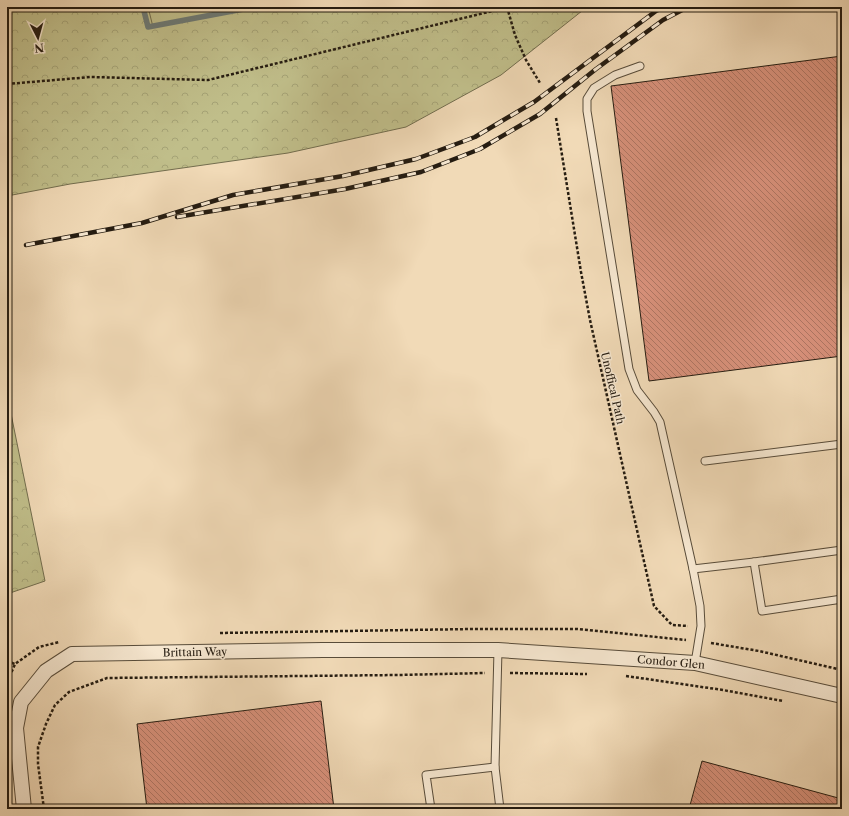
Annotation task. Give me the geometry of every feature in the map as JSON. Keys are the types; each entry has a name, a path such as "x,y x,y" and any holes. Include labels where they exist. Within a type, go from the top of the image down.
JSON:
{"street":[{"name":"Brittain Way","path":"24,809 16,728 21,702 46,671 72,654 323,650 498,650"},
{"name":"Condor Glen","path":"498,650 696,663 842,696"}],"lane":[{"path":"640,66 615,74 594,88 587,99 587,112 629,369 637,390 660,422 693,569 700,606 701,626 696,663"},
{"path":"705,461 842,444"},
{"path":"693,569 842,550"},
{"path":"754,562 762,611 842,600"},
{"path":"498,650 495,767 500,809"},
{"path":"431,809 426,775 495,767"}],"path":[{"path":"7,84 91,77 208,80 508,7 515,35 526,60 540,83"},
{"name":"Unoffical Path","path":"556,118 590,320 654,606 672,625 701,626"},
{"path":"7,661 15,664"},
{"path":"44,809 38,764 38,747 46,724 56,705 69,692 108,678 398,675 497,672 592,674"},
{"path":"623,676 723,690 784,702"}],"green space":[{"path":"7,7 587,7 501,75 406,127 288,153 70,184 7,196"},
{"path":"148,7 251,7 153,27"},
{"path":"7,394 45,581 7,594"}],"building":[{"path":"842,56 842,356 649,381 611,86"},
{"path":"321,701 334,809 147,809 137,724"},
{"path":"702,761 842,799 842,809 689,809"}],"waterway":[{"path":"143,7 148,27 254,7"}],"railway":[{"path":"26,245 142,223 233,195 343,176 416,159 475,137 534,102 656,11 664,7"},
{"path":"177,217 345,189 421,172 480,149 540,114 596,69 663,20 688,7"}]}
